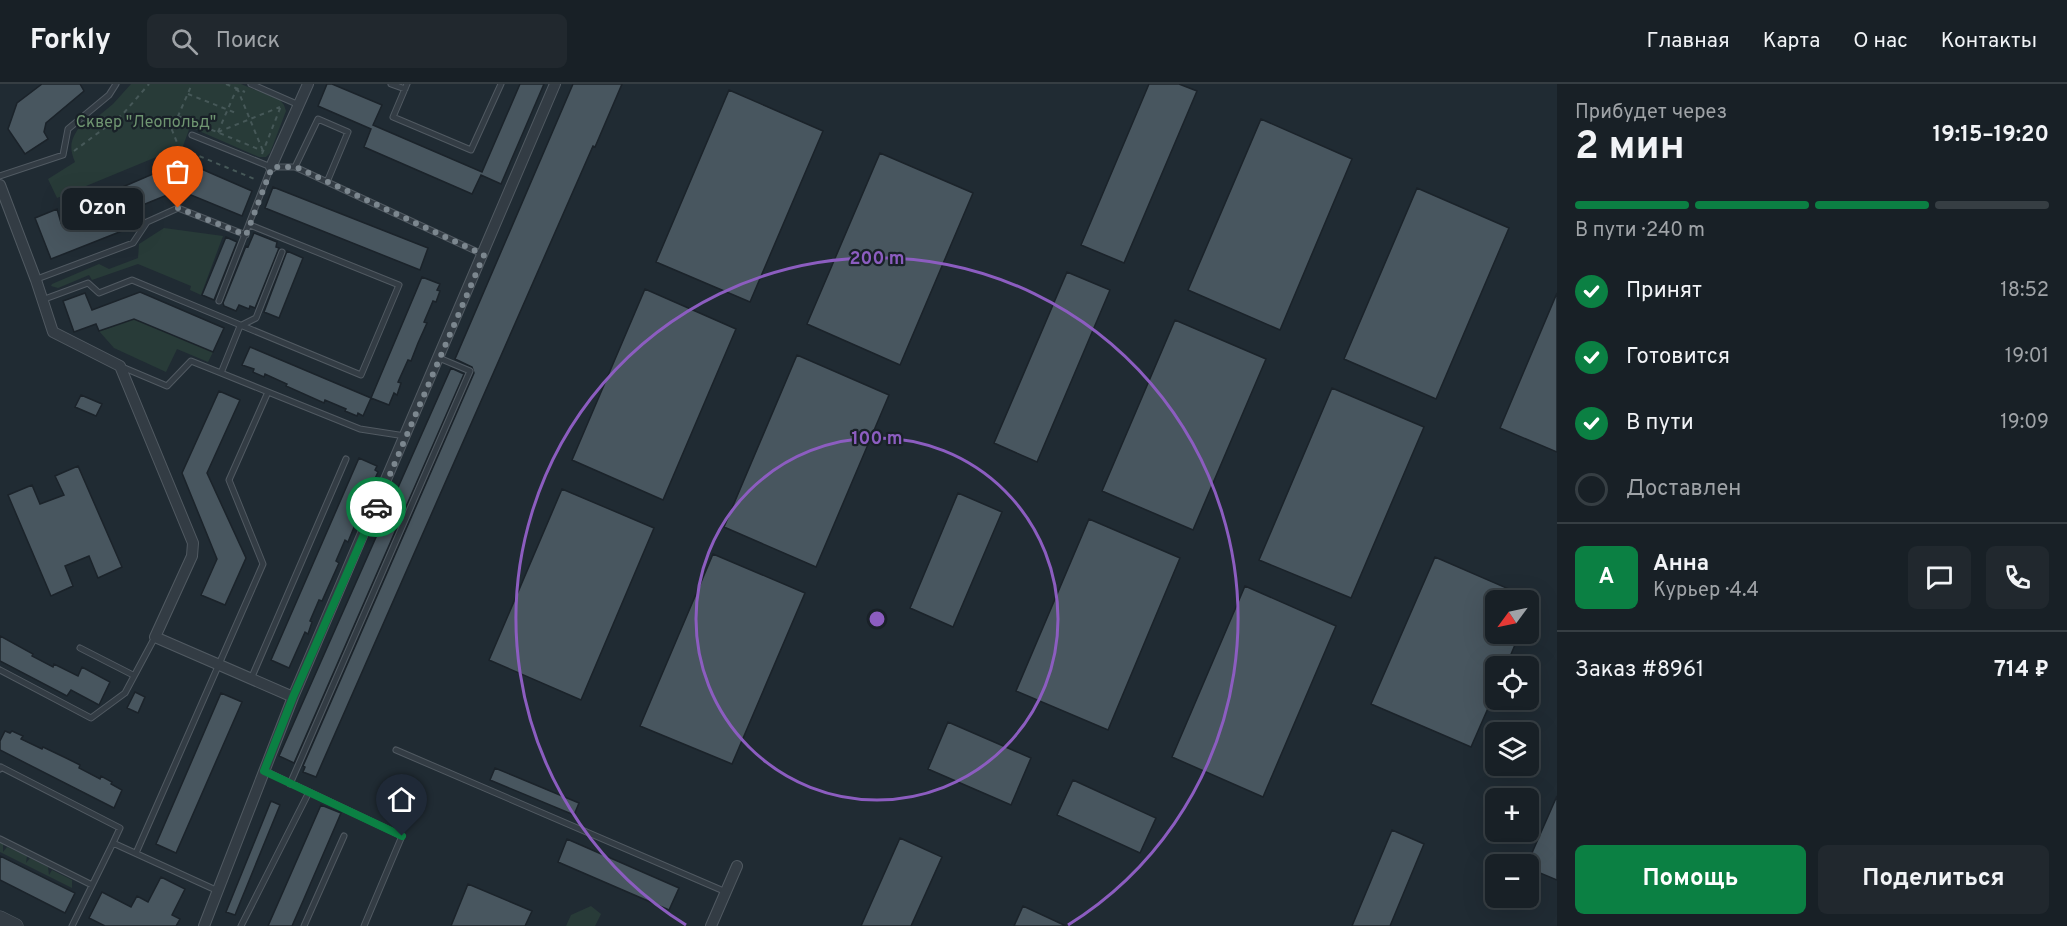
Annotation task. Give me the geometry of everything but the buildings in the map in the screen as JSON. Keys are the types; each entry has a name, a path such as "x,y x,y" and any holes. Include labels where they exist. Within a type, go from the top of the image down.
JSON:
{"street":[{"path":"272,167 308,84"},
{"path":"204,926 293,697 484,255 555,84"},
{"path":"0,185 53,332 120,366 193,543 192,556 155,637 293,697"},
{"path":"711,926 737,866"},
{"path":"0,918 16,926"}],"lane":[{"path":"0,176 63,155 68,129 109,95 116,84"},
{"path":"251,84 299,105"},
{"path":"391,84 406,87 393,117 471,150 501,84"},
{"path":"296,167 318,118 348,132 327,182"},
{"path":"192,135 272,167 296,167 484,255"},
{"path":"219,301 272,167"},
{"path":"36,280 133,243 147,222 178,208 246,235"},
{"path":"42,300 88,283 99,293 132,280 361,375 399,285 250,225"},
{"path":"221,373 240,326 256,318 282,252"},
{"path":"290,784 470,371 439,358"},
{"path":"120,366 167,386 191,361 360,429 406,436"},
{"path":"136,854 263,564 229,480 268,392"},
{"path":"251,679 345,459"},
{"path":"0,670 91,718 125,693 155,637"},
{"path":"80,648 134,675"},
{"path":"396,750 726,892"},
{"path":"0,769 1,767 120,828 72,926"},
{"path":"264,771 402,836 364,926"},
{"path":"240,926 309,792"},
{"path":"304,926 344,836"},
{"path":"0,839 92,885"},
{"path":"113,843 218,891"}],"path":[{"path":"74,151 122,115 149,84"},
{"path":"180,150 172,130 192,84"},
{"path":"218,132 237,88 263,151"},
{"path":"188,94 236,113"},
{"path":"259,162 284,99"},
{"path":"218,132 281,107"},
{"path":"178,116 263,151"},
{"path":"166,155 182,149 260,181"}],"green space":[{"name":"Сквер \"Леопольд\"","path":"131,84 241,84 280,100 286,111 270,153 266,157 259,157 190,127 183,146 57,198 48,179 75,162 71,145 76,131 83,121 86,119 90,123 113,104"},
{"path":"164,228 223,236 201,295 190,290 191,286 138,264 92,280 89,275 58,288 51,286 99,264 109,269 138,258 139,244"},
{"path":"134,319 213,352 208,362 177,349 166,372 114,348 99,331"},
{"path":"0,842 3,844 3,852 7,847 27,856 26,863 30,858 48,867 49,875 52,870 72,880 72,888 0,852"},
{"path":"591,906 601,914 595,926 566,926 571,915"}],"way so far":[{"path":"178,208 246,235 272,167 296,167 484,255 376,507"}],"place":[{"name":"Ozon","path":"178,208"}],"route":[{"path":"376,507 293,697 264,771 402,836"}]}
